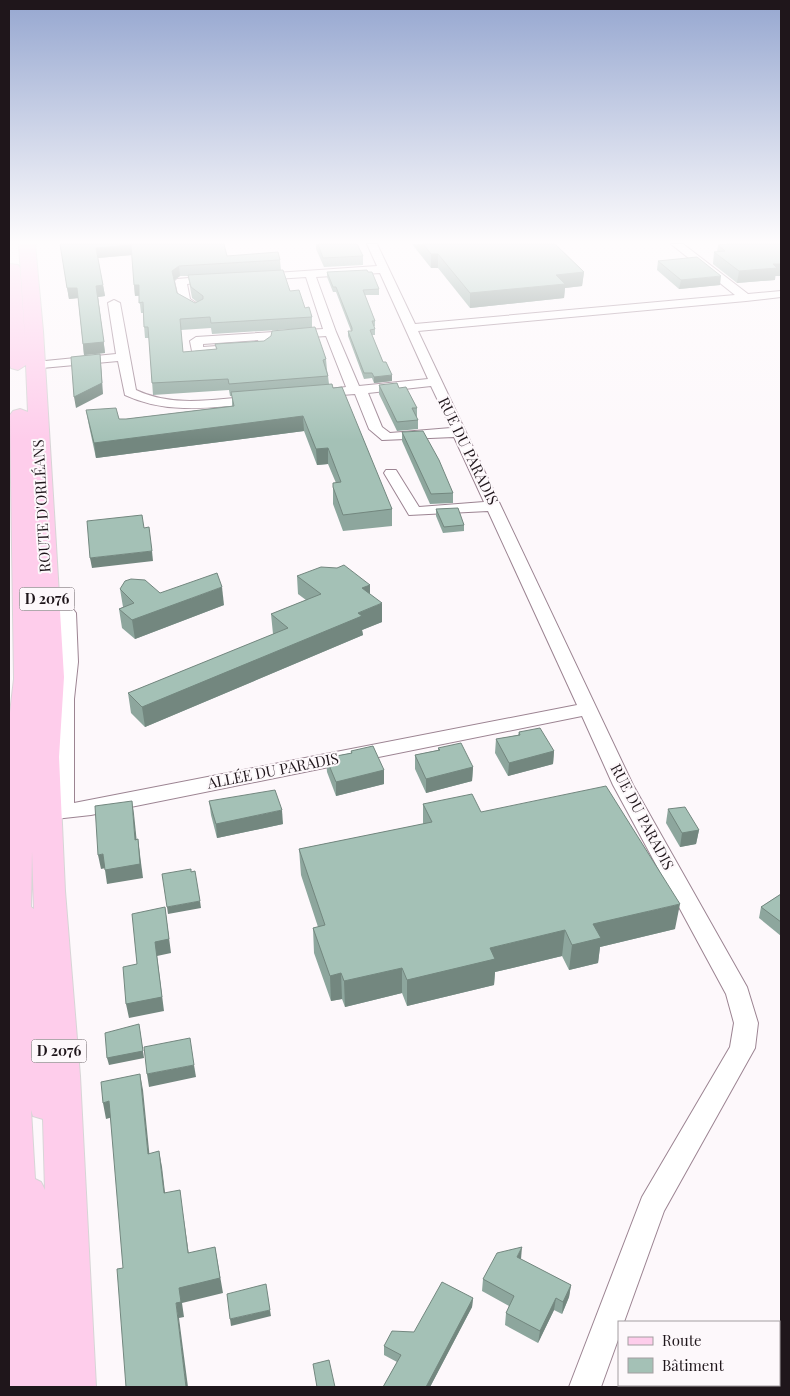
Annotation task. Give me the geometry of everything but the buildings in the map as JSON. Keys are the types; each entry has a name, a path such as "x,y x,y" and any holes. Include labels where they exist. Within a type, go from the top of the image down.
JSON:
{"main road":[{"name":"ROUTE D'ORLÉANS","path":"11,309 19,368 16,583 27,679 20,759 14,909 11,1135 20,1254 21,1387"},
{"name":"ROUTE D'ORLÉANS","path":"30,309 34,332 51,677 44,757 55,812 49,891 67,1212 73,1387"},
{"path":"14,909 49,891"},
{"name":"ROUTE D'ORLÉANS","path":"14,909 32,929 35,1033 67,1212"},
{"name":"ROUTE D'ORLÉANS","path":"11,1135 46,1262 48,1387"}],"street":[{"path":"11,309 25,316 34,332"},
{"path":"115,309 130,392 144,401 169,405 268,400"},
{"path":"322,309 330,332 376,429 386,437 459,432"},
{"name":"RUE DU PARADIS","path":"403,309 623,786 738,994 746,1023 742,1048 652,1206 585,1387"},
{"path":"412,328 622,309"},
{"path":"264,336 265,346 198,351 196,341 264,336 330,332"},
{"path":"35,366 124,357"},
{"path":"306,396 435,382"},
{"path":"391,473 414,512 495,506"},
{"name":"ALLÉE DU PARADIS","path":"55,812 100,806 588,709"}]}
